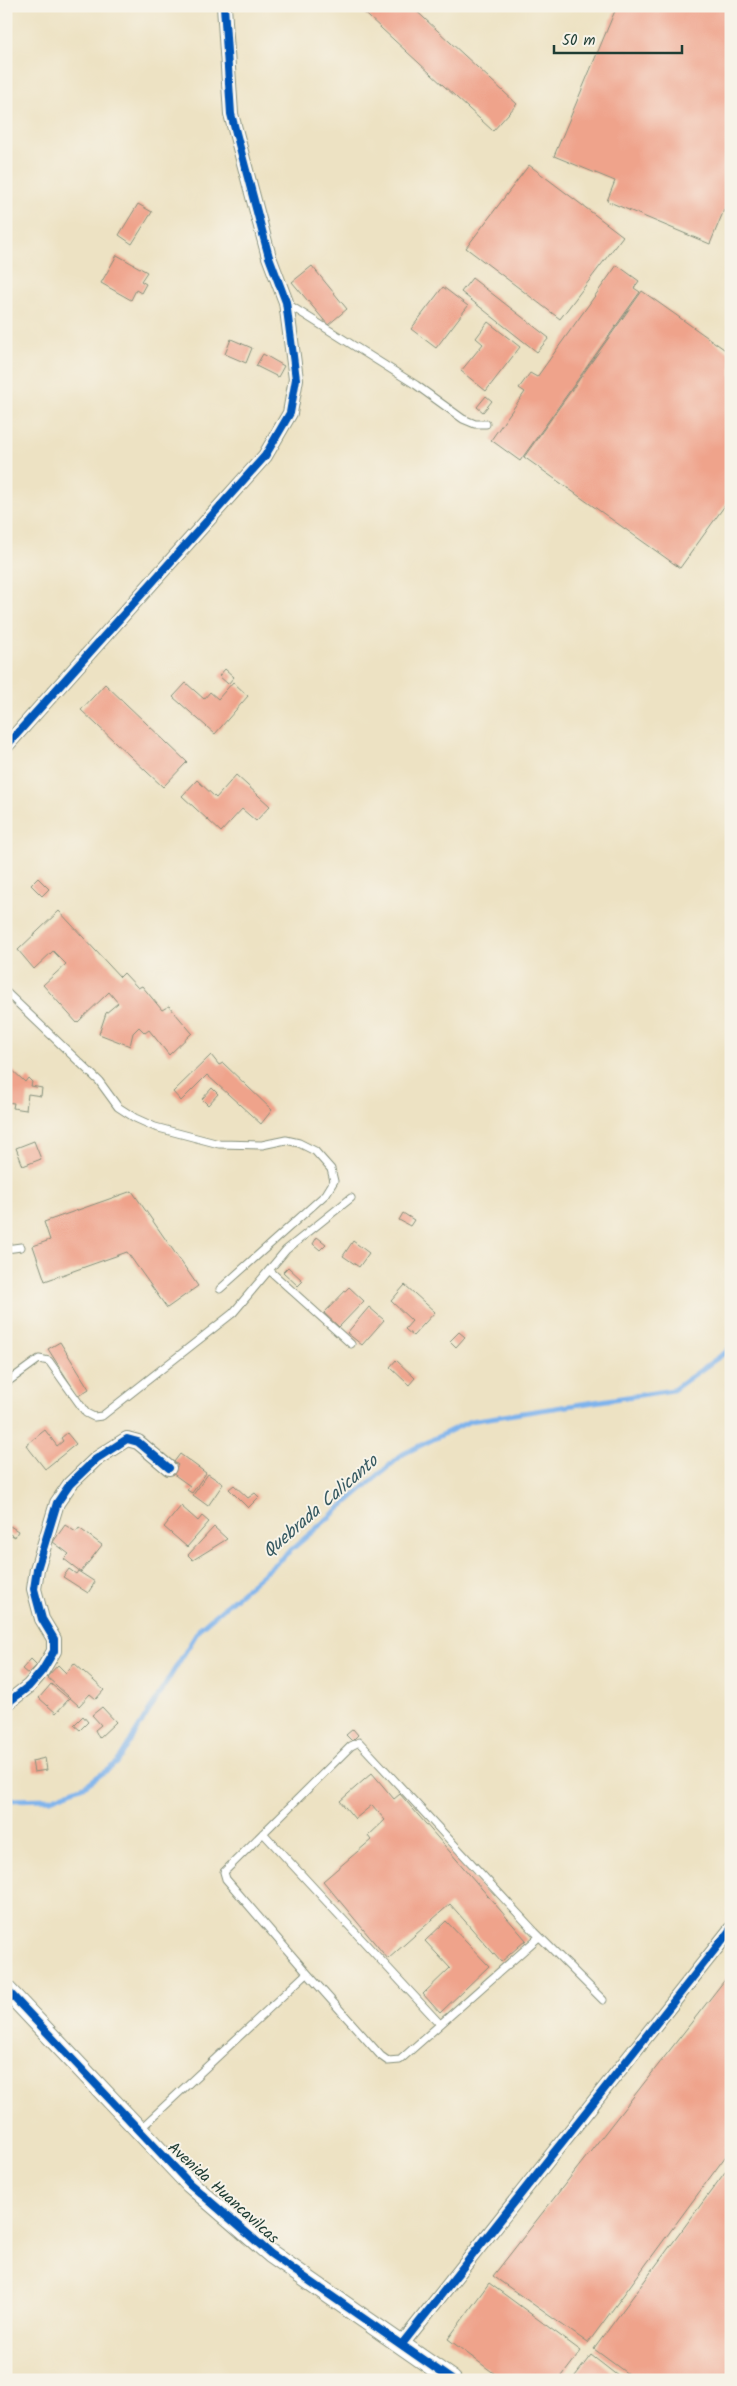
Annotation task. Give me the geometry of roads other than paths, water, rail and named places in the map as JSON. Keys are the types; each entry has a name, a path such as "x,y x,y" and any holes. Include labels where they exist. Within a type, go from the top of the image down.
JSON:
{"street":[{"path":"6,746 266,456 290,414 296,379 286,302 269,257 231,114 224,6"},
{"path":"6,1704 29,1686 42,1671 54,1652 54,1639 42,1619 34,1589 37,1569 57,1503 70,1484 96,1459 127,1439 138,1442 169,1468"},
{"path":"402,2344 731,1929"},
{"name":"Avenida Huancavilcas","path":"6,1989 190,2184 271,2254 452,2380"}],"lane":[{"path":"286,302 416,385 463,419 476,424 486,424"},
{"path":"6,992 99,1081 118,1107 135,1118 155,1127 219,1144 262,1145 286,1140 315,1151 331,1169 334,1181 326,1194 220,1289"},
{"path":"6,1383 43,1359 49,1362 86,1413 94,1417 102,1416 233,1314 286,1250 351,1198"},
{"path":"6,1249 21,1247"},
{"path":"269,1270 351,1344"},
{"path":"539,1937 400,2060 388,2061 381,2056 307,1973 224,1877 224,1872 351,1746 359,1742 539,1937 603,2000"},
{"path":"263,1833 440,2024"},
{"path":"138,2130 307,1973"}],"waterway":[{"name":"Quebrada Calicanto","path":"6,1800 51,1799 86,1785 117,1763 200,1628 403,1454 470,1421 673,1390 731,1347"}]}
